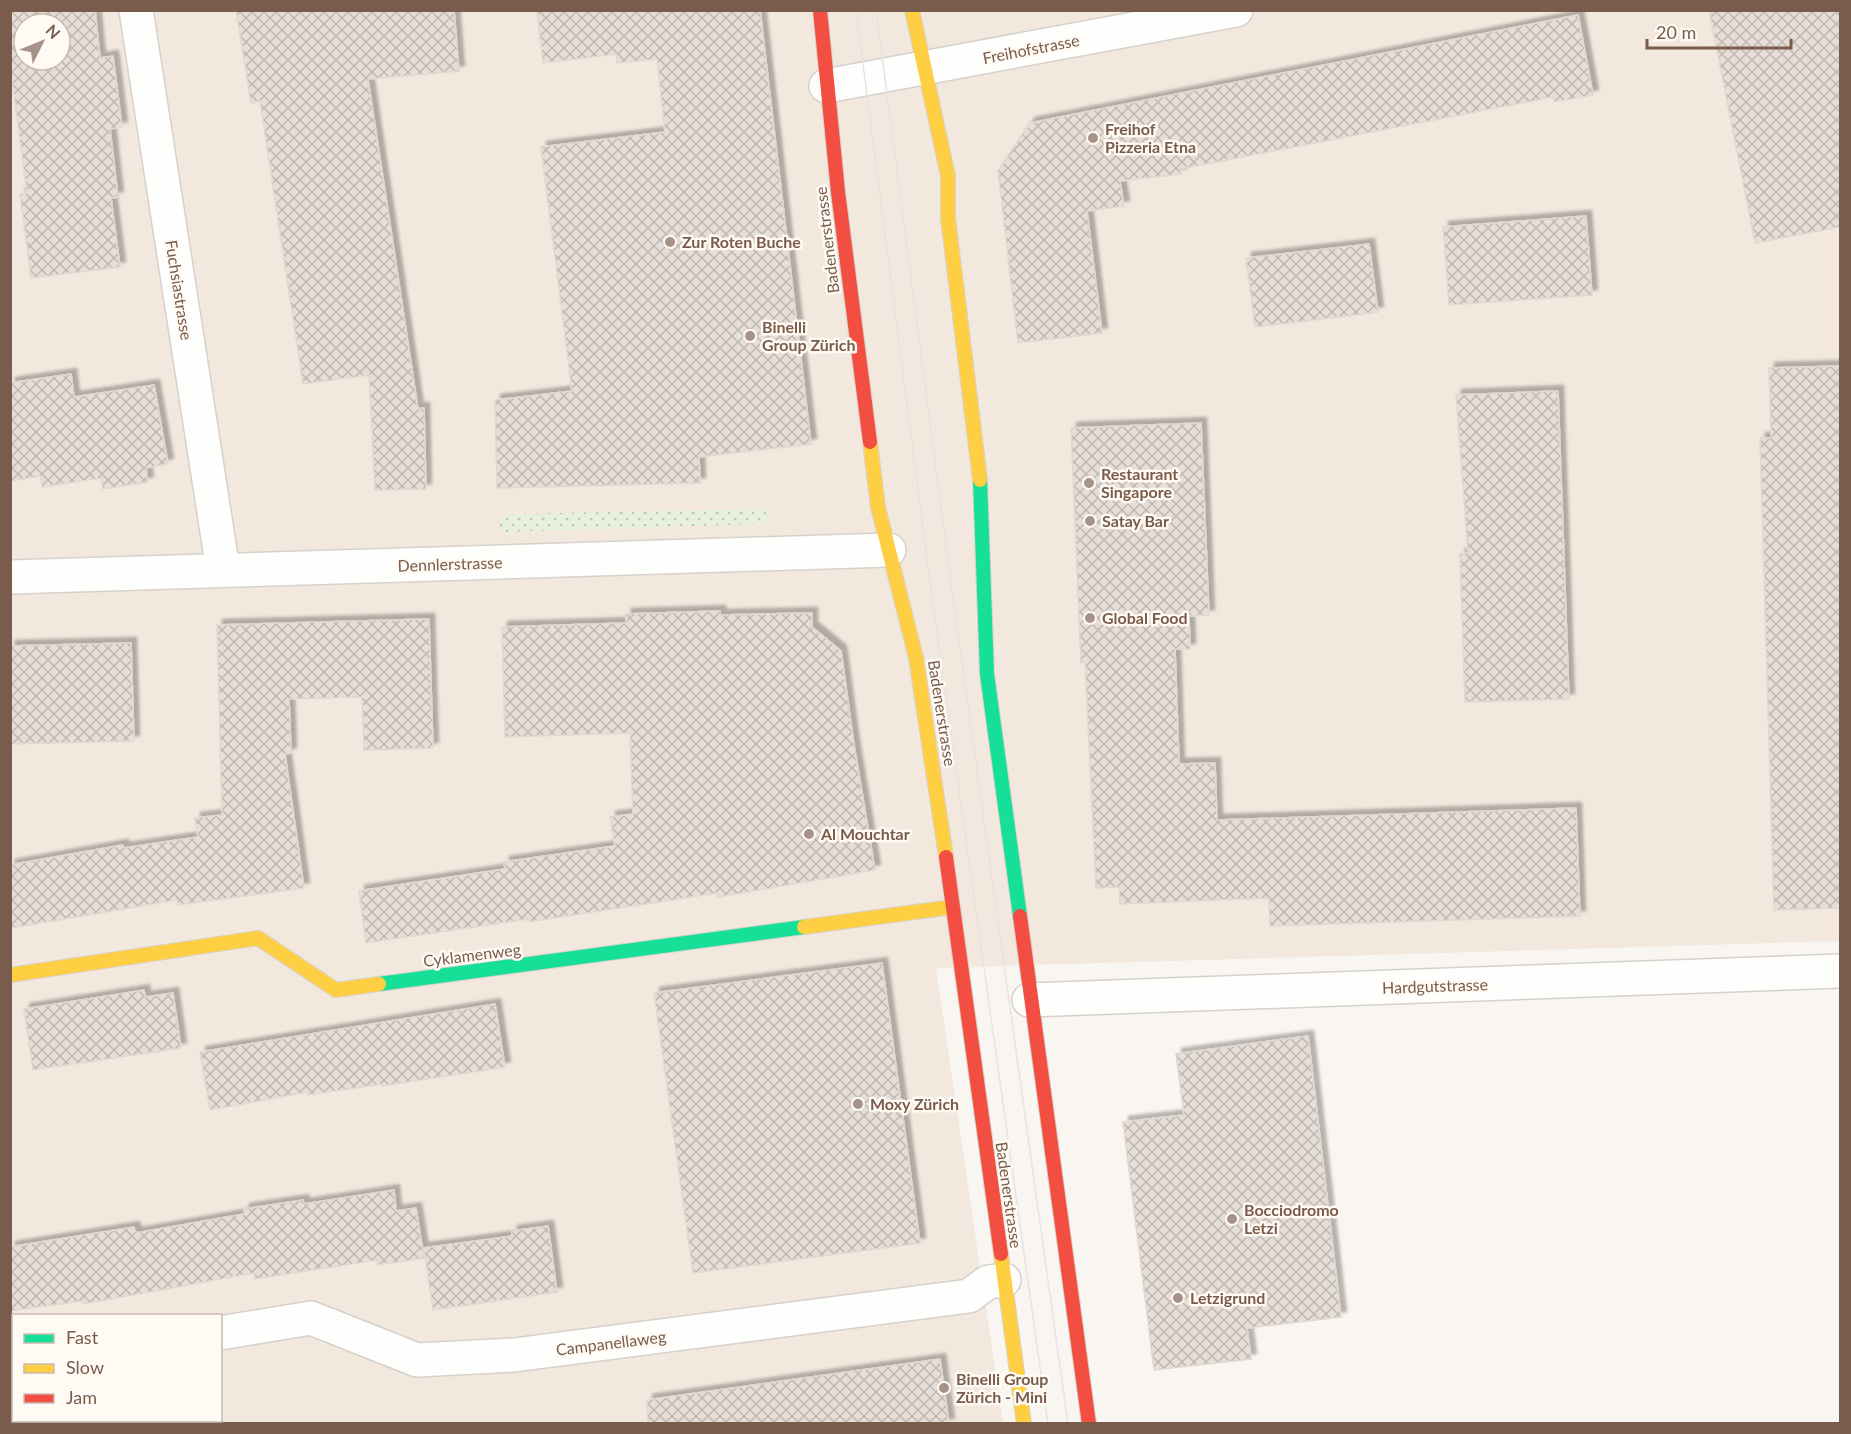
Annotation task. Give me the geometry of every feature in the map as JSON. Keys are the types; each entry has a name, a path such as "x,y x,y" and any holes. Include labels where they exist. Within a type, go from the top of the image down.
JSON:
{"street":[{"name":"Fuchsiastrasse","path":"136,10 223,570"},
{"name":"Badenerstrasse","path":"819,10 826,87 878,507 916,658 1024,1424"},
{"path":"912,10 927,69 948,176 948,218 980,468 987,674 1029,1000 1089,1424"},
{"name":"Freihofstrasse","path":"826,87 1236,10"},
{"name":"Dennlerstrasse","path":"10,577 889,550"},
{"name":"Cyklamenweg","path":"10,975 258,938 336,990 952,907"},
{"name":"Hardgutstrasse","path":"1029,1000 1840,971"},
{"name":"Campanellaweg","path":"222,1333 311,1318 417,1360 514,1355 969,1296 988,1282 1004,1280"}],"shaded area":[{"path":"10,11 1840,11 1840,941 936,968 1003,1423 11,1423"}],"green space":[{"path":"765,509 767,520 762,524 501,532 499,518 509,514"}],"building":[{"path":"10,10 95,10 100,58 113,56 122,127 110,129 118,197 111,198 120,267 31,278 20,194 27,193 10,65"},
{"path":"236,10 454,10 459,71 368,79 418,409 424,408 426,489 375,490 369,375 303,384 260,101 251,103"},
{"name":"Zur Roten Buche","path":"537,10 760,10 811,444 699,457 700,483 497,488 495,400 572,391 541,147 665,132 657,59 617,63 617,54 543,63"},
{"path":"1709,10 1840,10 1840,227 1755,243"},
{"path":"1578,15 1593,95 1554,102 1553,97 1180,169 1181,174 1120,181 1124,206 1087,211 1102,333 1018,343 998,171 1030,123"},
{"path":"1586,216 1592,295 1449,305 1443,227"},
{"path":"1369,244 1378,312 1255,327 1246,258"},
{"path":"1840,366 1840,908 1774,910 1760,438 1771,438 1769,368"},
{"path":"71,374 74,397 154,385 168,464 146,468 148,482 103,489 101,478 42,487 41,476 10,481 10,383"},
{"path":"1558,391 1569,699 1465,702 1460,554 1468,553 1456,395"},
{"path":"1201,423 1209,615 1189,616 1190,649 1175,649 1179,764 1215,763 1217,820 1576,808 1580,916 1270,926 1269,898 1120,904 1119,887 1096,888 1085,662 1081,663 1071,428"},
{"path":"720,611 720,615 812,613 812,627 841,651 875,870 718,897 717,893 529,922 528,919 366,943 359,891 505,869 504,862 615,846 610,817 633,814 630,733 505,737 502,627 626,623 626,614"},
{"path":"429,619 433,748 364,750 362,697 289,699 291,753 285,754 304,888 178,905 177,900 10,928 10,865 123,845 123,848 198,837 195,818 222,815 217,625"},
{"path":"131,643 134,741 10,744 10,646"},
{"path":"882,963 920,1243 693,1273 654,993"},
{"path":"144,990 145,997 173,993 181,1048 33,1070 24,1009"},
{"path":"495,1004 505,1067 382,1086 381,1084 308,1095 308,1092 210,1110 200,1052"},
{"name":"Bocciodromo Letzi","path":"1308,1036 1341,1317 1247,1328 1251,1359 1154,1370 1123,1122 1184,1115 1176,1054"},
{"path":"394,1190 396,1211 416,1208 424,1258 378,1265 377,1260 255,1279 254,1273 83,1304 82,1301 10,1311 10,1247 134,1227 136,1233 244,1214 244,1209 303,1200 304,1204"},
{"path":"548,1226 557,1292 433,1310 424,1248 512,1236 512,1231"},
{"path":"940,1359 949,1424 648,1424 647,1400"}],"tram line":[{"path":"856,10 931,590 1048,1424"},
{"path":"876,10 952,591 1068,1424"}],"traffic: fast":[{"path":"980,480 987,674 1020,916"},
{"path":"379,984 804,927"}],"traffic: slow":[{"path":"912,10 948,176 948,218 980,480"},
{"path":"870,442 878,507 916,658 946,857"},
{"path":"804,927 952,907"},
{"path":"10,975 258,938 336,990 379,984"},
{"path":"1001,1254 1024,1424"}],"traffic: jam":[{"path":"820,10 838,192 870,442"},
{"path":"946,857 1001,1254"},
{"path":"1020,916 1089,1424"}],"place":[{"name":"Freihof Pizzeria Etna","path":"1093,138"},
{"name":"Zur Roten Buche","path":"670,242"},
{"name":"Binelli Group Zürich","path":"750,336"},
{"name":"Restaurant Singapore","path":"1089,483"},
{"name":"Satay Bar","path":"1090,521"},
{"name":"Global Food","path":"1090,618"},
{"name":"Al Mouchtar","path":"809,834"},
{"name":"Moxy Zürich","path":"858,1104"},
{"name":"Bocciodromo Letzi","path":"1232,1219"},
{"name":"Letzigrund","path":"1178,1298"},
{"name":"Binelli Group Zürich - Mini","path":"944,1388"}]}
